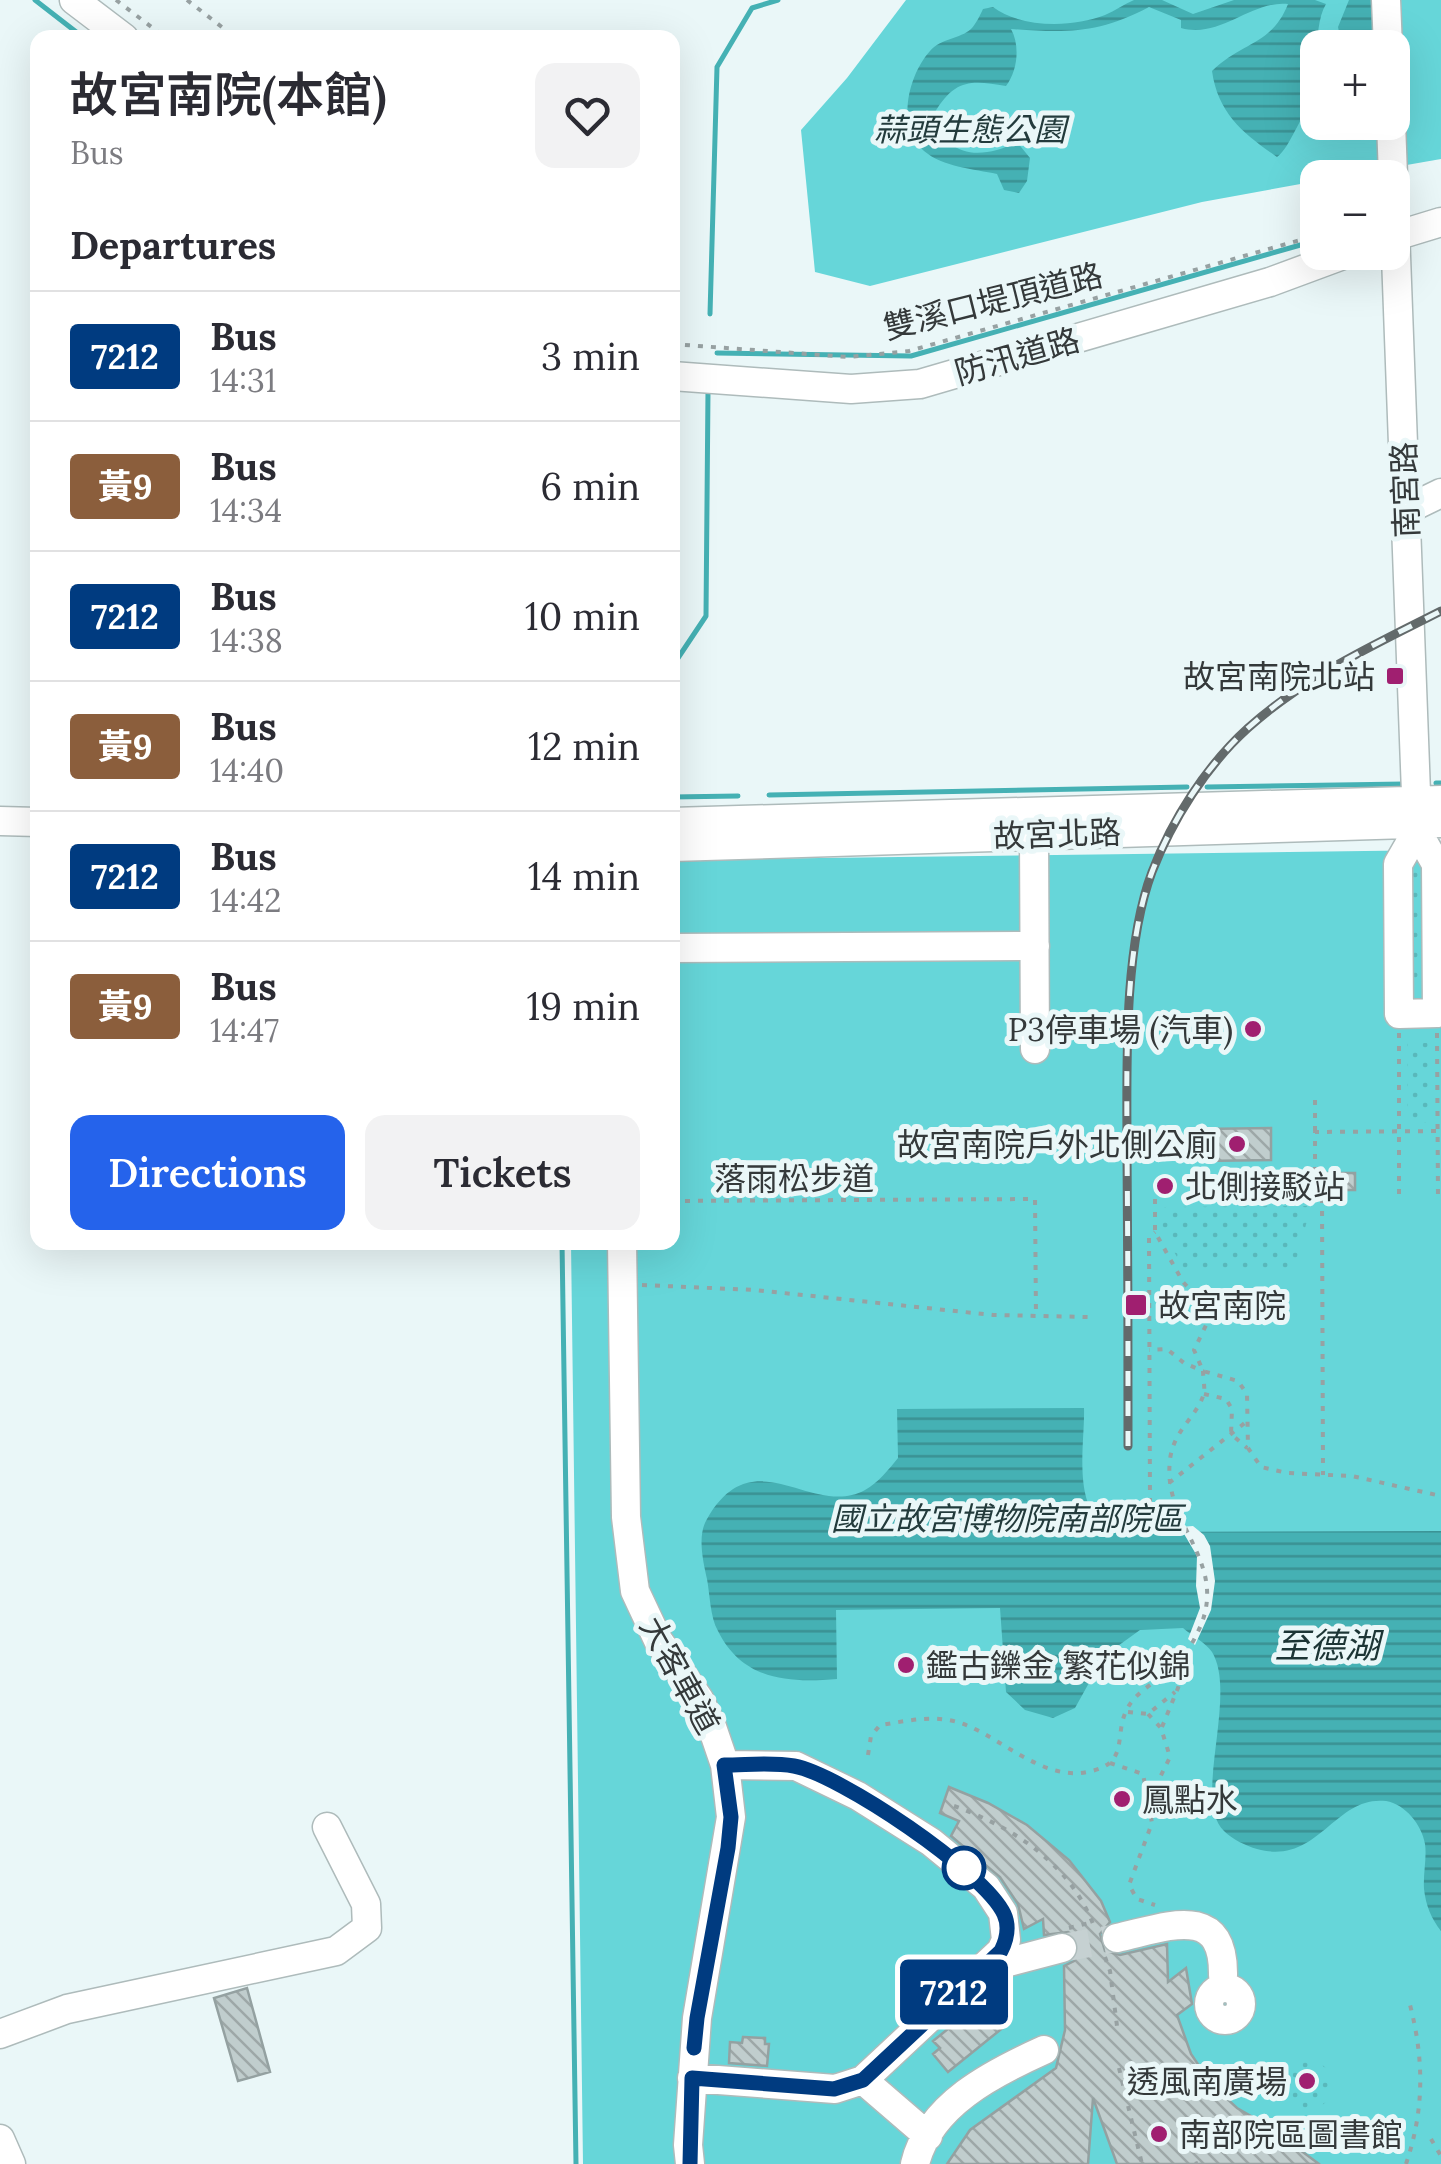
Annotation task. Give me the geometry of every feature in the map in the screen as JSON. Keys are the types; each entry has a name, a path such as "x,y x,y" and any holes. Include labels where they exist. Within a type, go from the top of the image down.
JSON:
{"street":[{"path":"74,0 113,30"},
{"path":"1386,0 1387,30"},
{"path":"1410,232 1441,222"},
{"name":"防汛道路","path":"680,377 851,389 920,384 1302,270"},
{"name":"南宮路","path":"1395,270 1406,510 1427,816"},
{"path":"1406,510 1441,494"},
{"path":"1427,816 1436,864 1437,1014 1399,1014 1398,864 1427,816"},
{"name":"故宮北路","path":"680,822 1427,816"},
{"name":"故宮北路","path":"680,846 1034,835 1427,816"},
{"path":"0,822 30,822"},
{"path":"1034,835 1035,1049"},
{"path":"680,948 1034,946"},
{"name":"大客車道","path":"622,1250 626,1517 635,1591 658,1640 699,1699 724,1765 731,1817 697,2018 690,2164"},
{"path":"724,1765 796,1766 858,1796 931,1842 972,1874 1024,1939 1041,1947 1060,1949 980,1970"},
{"path":"0,2034 67,2009 336,1951 367,1928 366,1904 327,1827"},
{"path":"692,2078 834,2089 863,2080 1001,1951 1006,1940 1004,1913"},
{"path":"1106,1944 1188,1923 1218,1940 1223,1956 1223,1984"},
{"path":"914,2164 918,2149 947,2110 976,2086 1044,2050"},
{"path":"863,2080 928,2136"},
{"path":"0,2140 11,2164"}],"path":[{"path":"116,0 155,30"},
{"path":"187,0 226,30"},
{"name":"雙溪口堤頂道路","path":"680,345 848,357 909,351 1300,240"},
{"path":"1399,1014 1399,1198"},
{"path":"1437,1014 1438,1198"},
{"path":"1315,1100 1323,1475"},
{"path":"1315,1132 1439,1131"},
{"path":"1155,1199 1155,1232 1183,1282 1204,1304 1208,1321 1194,1350 1203,1371 1204,1394 1172,1443 1169,1483 1173,1502 1200,1555 1209,1587 1202,1621 1161,1728"},
{"name":"落雨松步道","path":"680,1201 1035,1200 1036,1316"},
{"path":"1150,1503 1149,1237 1155,1232"},
{"path":"622,1284 756,1290 992,1315 1088,1317"},
{"path":"1150,1350 1167,1349 1184,1363 1238,1381 1247,1394 1248,1448"},
{"path":"1204,1394 1226,1400 1232,1409 1231,1434"},
{"path":"1169,1483 1246,1422"},
{"path":"1231,1434 1262,1467 1287,1473 1352,1476 1441,1496"},
{"path":"868,1755 871,1736 880,1725 950,1720 1024,1758 1062,1772 1087,1773 1110,1763 1121,1749 1126,1712 1152,1681 1172,1668 1190,1647"},
{"path":"1126,1712 1148,1714 1178,1688"},
{"path":"1148,1714 1161,1728 1170,1757 1148,1802"},
{"path":"1110,1763 1143,1774 1152,1823 1129,1886 1137,1899 1166,1912 1169,1928"},
{"path":"954,1806 988,1818 1026,1839 1065,1877 1106,1944 1117,2026"},
{"path":"1406,2164 1416,2134 1422,2088 1420,2042 1410,2001"},
{"path":"1118,2068 1142,2164"},
{"path":"1431,2139 1441,2156"}],"green space":[{"name":"蒜頭生態公園","path":"906,0 1441,0 1441,159 1410,164 1410,160 1300,160 1300,184 1202,202 870,286 815,272 801,130 847,78"},
{"name":"國立故宮博物院南部院區","path":"1441,850 1441,2164 583,2164 571,1250 680,1250 680,860"},
{"path":"1424,854 1424,991 1408,988 1408,857"},
{"path":"1407,1043 1430,1043 1430,1123 1407,1123"},
{"path":"1311,1206 1294,1269 1184,1269 1162,1231 1162,1207"},
{"path":"1309,2061 1326,2068 1333,2085 1326,2102 1309,2109 1292,2102 1285,2085 1292,2068"}],"water":[{"path":"1134,0 1162,0 1193,14 1234,0 1315,0 1326,4 1319,30 1300,30 1300,122 1287,146 1277,157 1234,122 1220,99 1212,71 1265,36 1288,4 1274,4 1196,30 1181,28 1181,20 1149,7 1082,30 1011,29 1016,58 1006,86 965,84 950,93 935,112 940,128 955,147 978,153 1017,142 1030,158 1027,181 1019,193 1004,190 997,174 940,161 915,140 908,100 916,73 934,47 971,29 983,9 993,7 1018,19 1047,24 1105,15"},
{"path":"1349,0 1390,0 1387,30 1338,27"},
{"name":"至德湖","path":"1084,1408 1082,1466 1086,1496 1098,1520 1119,1532 1441,1531 1441,1931 1425,1895 1423,1837 1400,1806 1386,1801 1368,1802 1353,1808 1311,1840 1278,1852 1248,1846 1224,1831 1215,1816 1212,1796 1219,1671 1212,1652 1183,1628 1140,1630 1104,1656 1075,1708 1053,1718 1025,1710 1006,1692 1000,1608 836,1610 837,1679 785,1679 769,1675 740,1660 728,1648 713,1619 702,1540 707,1519 725,1495 744,1484 764,1481 825,1495 845,1496 865,1490 898,1458 897,1409"}],"pier":[{"path":"1193,1526 1210,1546 1215,1581 1211,1610 1195,1645 1188,1639 1200,1608 1197,1556 1180,1527"}],"building":[{"name":"故宮南院戶外北側公廁","path":"1271,1128 1271,1160 1203,1161 1203,1129"},
{"path":"1320,1173 1355,1173 1355,1190 1320,1190"},
{"path":"949,1787 1027,1825 1069,1860 1101,1901 1110,1922 1100,1934 1105,1951 1120,1955 1167,1944 1168,1982 1186,1968 1192,2004 1177,2015 1191,2054 1212,2085 1237,2108 1319,2164 1117,2164 1093,2098 1088,2164 947,2164 970,2130 1056,2068 1065,2030 1064,1966 1074,1961 1079,1952 1075,1936 1068,1932 1044,1935 1043,1919 1024,1929 1018,1904 1000,1877 951,1836 959,1821 940,1813"},
{"path":"247,1988 270,2072 238,2081 214,1998"},
{"path":"984,2000 1005,2026 948,2072 933,2054 940,2048 933,2041"},
{"path":"743,2037 765,2038 765,2044 769,2044 767,2066 729,2063 730,2042 742,2043"}],"waterway":[{"path":"35,0 74,30"},
{"path":"710,314 717,67 752,8 778,0"},
{"path":"717,353 911,356 1300,245"},
{"path":"680,655 706,616 708,390"},
{"path":"1436,783 1441,783"},
{"path":"1207,787 1404,784"},
{"path":"769,795 1187,787"},
{"path":"680,797 738,796"},
{"path":"562,1250 576,2164"}],"tunnel":[{"path":"1062,1948 1117,1938"}],"railway":[{"path":"1128,1446 1129,1009 1136,936 1152,872 1192,795 1218,759 1248,728 1316,677 1441,611"}],"bus line":[{"name":"7212","path":"690,2164 692,2078 834,2089 863,2080 1001,1951 1006,1940 1004,1913 972,1874 931,1842 858,1796 796,1766 724,1765 731,1817 728,1848 694,2048"}],"place":[{"name":"故宮南院北站","path":"1395,676"},
{"name":"P3停車場 (汽車)","path":"1253,1029"},
{"name":"故宮南院戶外北側公廁","path":"1237,1144"},
{"name":"北側接駁站","path":"1165,1186"},
{"name":"故宮南院","path":"1136,1305"},
{"name":"鑑古鑠金 繁花似錦","path":"906,1665"},
{"name":"鳳點水","path":"1122,1799"},
{"name":"透風南廣場","path":"1307,2081"},
{"name":"南部院區圖書館","path":"1159,2134"}]}
